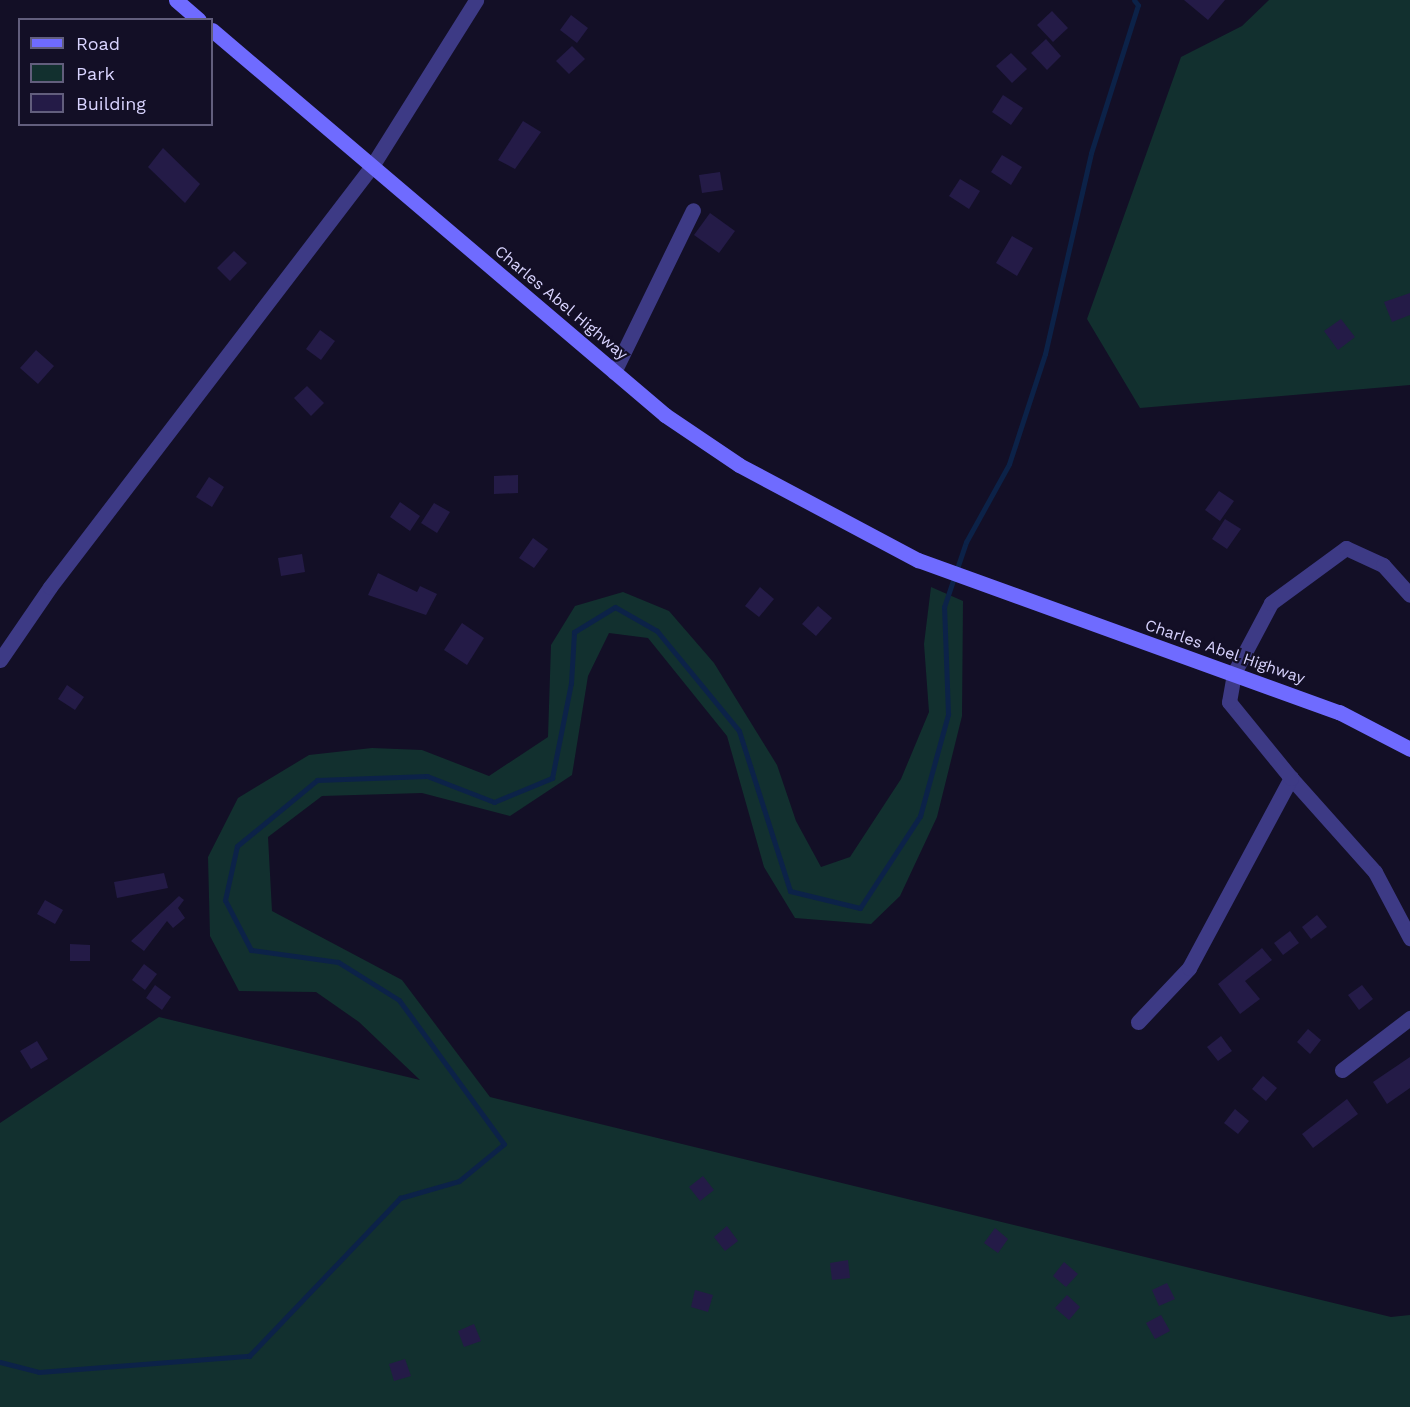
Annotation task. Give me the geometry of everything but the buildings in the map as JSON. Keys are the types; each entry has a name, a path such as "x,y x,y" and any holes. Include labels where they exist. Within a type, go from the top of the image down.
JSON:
{"main road":[{"path":"176,0 197,18"},
{"name":"Charles Abel Highway","path":"213,31 614,372 739,465 918,560 1022,600 1339,712 1409,748"}],"street":[{"path":"0,660 50,586 372,166 476,0"},
{"path":"614,372 693,210"},
{"path":"1410,595 1383,565 1346,548 1271,603 1234,673 1229,702 1291,778 1375,872 1410,938"},
{"path":"1138,1022 1189,968 1291,778"},
{"path":"1341,1070 1410,1018"}],"green space":[{"path":"1269,0 1410,0 1410,385 1140,408 1087,319 1181,57 1242,26"},
{"path":"931,587 963,601 962,716 937,817 900,896 871,924 795,918 764,867 727,736 648,638 609,633 588,676 572,775 510,816 422,793 322,796 268,837 272,911 402,980 490,1097 1391,1317 1410,1315 1410,1407 0,1407 0,1123 159,1017 420,1080 359,1022 316,992 239,991 210,936 208,857 238,798 309,755 372,748 422,750 489,776 548,737 551,645 575,606 623,592 669,611 714,663 777,765 796,821 821,867 850,857 901,779 929,712 924,644"}],"waterway":[{"path":"0,1362 39,1372 249,1356 400,1198 459,1181 504,1144 399,1000 338,962 251,950 225,900 237,846 317,780 427,776 494,802 552,778 571,683 574,632 615,607 657,631 739,731 790,891 860,908 920,816 948,714 944,607 966,542 1009,464 1045,354 1091,153 1138,5 1134,0"}]}
